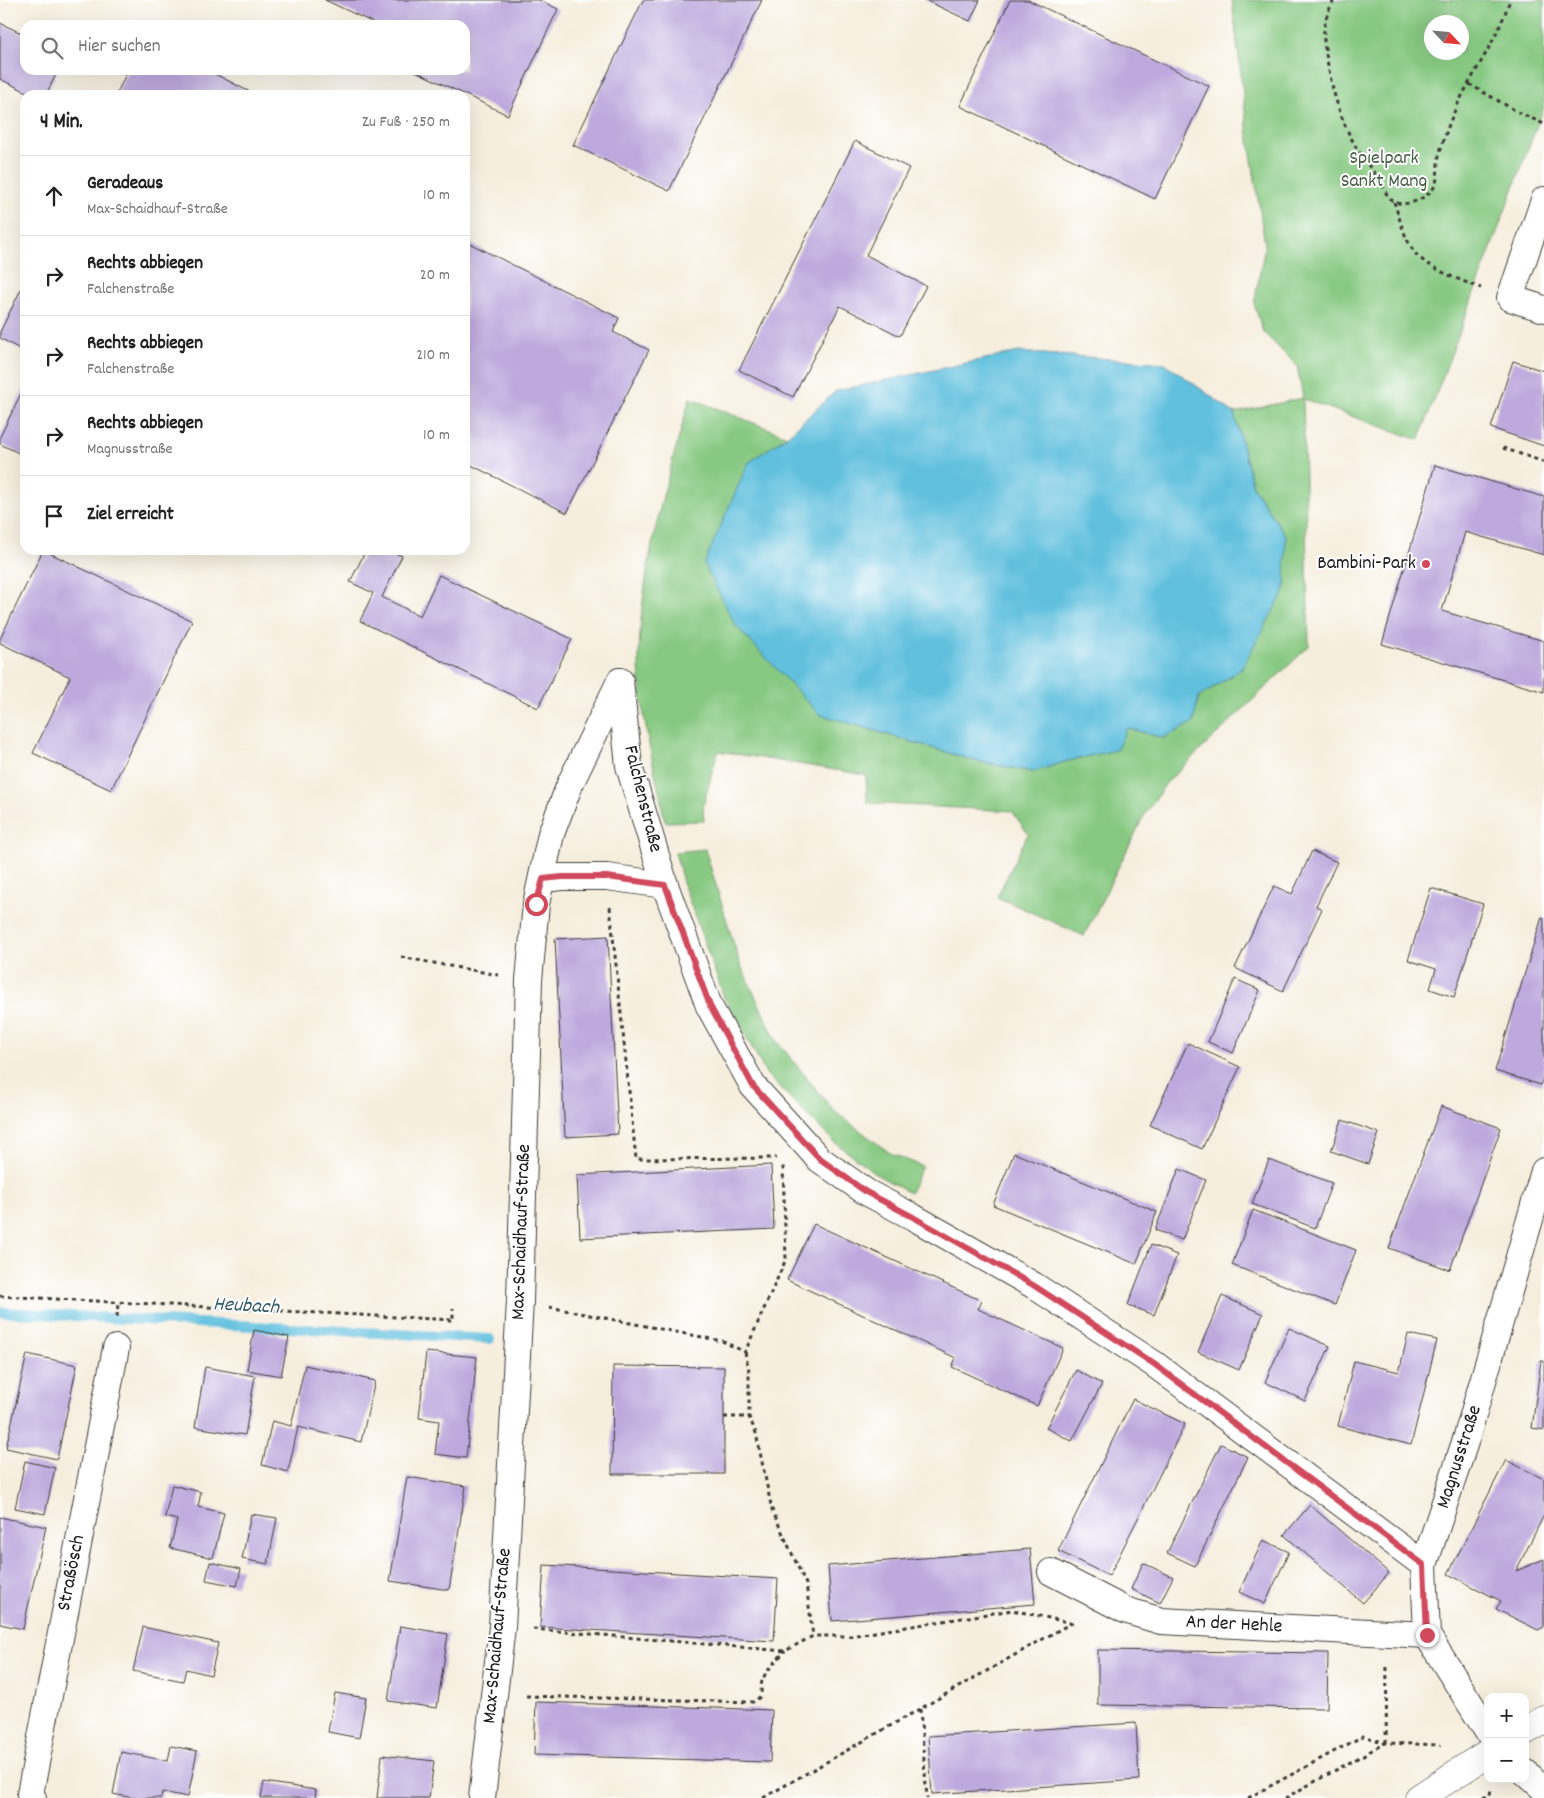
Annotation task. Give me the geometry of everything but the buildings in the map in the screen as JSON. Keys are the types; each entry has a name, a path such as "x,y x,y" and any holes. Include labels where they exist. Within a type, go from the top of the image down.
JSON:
{"main road":[{"path":"1529,1729 1544,1720"},
{"path":"1419,1798 1484,1756"}],"street":[{"path":"1544,200 1510,298 1544,309"},
{"name":"Max-Schaidhauf-Straße","path":"482,1798 502,1627 520,1301 529,980 536,904 552,834 570,784 620,681"},
{"name":"Falchenstraße","path":"620,681 629,766 665,885 710,1006 753,1086 820,1159 866,1192 1033,1285 1154,1364 1424,1565"},
{"name":"Falchenstraße","path":"543,879 607,877 665,885"},
{"name":"Magnusstraße","path":"1484,1726 1427,1635 1424,1565 1467,1436 1544,1171"},
{"name":"Straßösch","path":"33,1798 30,1794 116,1348"},
{"name":"An der Hehle","path":"1051,1572 1125,1610 1161,1621 1427,1635"},
{"path":"1529,1776 1544,1789"}],"path":[{"path":"1334,0 1324,29 1330,81 1336,102 1351,138 1361,155 1381,181 1387,196 1401,204 1422,199 1435,184 1439,176 1438,163 1449,124 1498,31 1510,0"},
{"path":"1469,84 1518,112 1544,124"},
{"path":"1394,201 1404,234 1416,254 1442,272 1510,298"},
{"path":"1503,448 1544,462"},
{"path":"607,877 636,1159 783,1158 786,1259 745,1352 749,1371 749,1417 756,1433 772,1510 806,1584 813,1636"},
{"path":"400,957 529,980"},
{"path":"0,1296 453,1320 453,1308"},
{"path":"520,1301 722,1342 745,1352"},
{"path":"724,1418 749,1417"},
{"path":"493,1695 754,1702 762,1694 762,1680 785,1650 813,1636 850,1636 1012,1610 1072,1623"},
{"path":"763,1798 1072,1623 1125,1610"},
{"path":"502,1627 785,1650"},
{"path":"1386,1743 1387,1664"},
{"path":"920,1709 927,1798"},
{"path":"1248,1798 1363,1736 1386,1743 1442,1745"},
{"path":"1284,1798 1386,1743"}],"green space":[{"name":"Spielpark Sankt Mang","path":"1232,0 1544,0 1544,107 1419,440 1303,399 1309,646 1167,782 1145,814 1084,936 997,897 1028,834 1012,811 867,803 866,775 718,751 703,806 704,821 665,822 648,740 642,699 639,658 640,625 649,559 656,526 690,398 787,436 748,463 819,714 975,761 1033,772 1068,761 1127,728 1163,738 1192,723 1199,697 1241,669 1286,536 1253,487 1234,413 1303,398 1297,366 1263,332 1254,304 1265,245 1247,127"},
{"path":"705,849 740,964 776,1040 834,1111 890,1153 922,1166 910,1193 879,1176 833,1141 767,1075 724,997 684,886 675,852"}],"water":[{"path":"1018,352 1165,363 1234,413 1253,487 1286,536 1285,590 1241,669 1199,697 1193,723 1163,738 1127,728 1116,750 1068,761 1033,772 975,761 819,714 736,626 704,564 748,463 787,436 836,391"}],"waterway":[{"name":"Heubach","path":"0,1312 490,1339"}],"place":[{"name":"Bambini-Park","path":"1426,564"}],"route":[{"path":"536,904 543,879 607,877 665,885 710,1006 753,1086 820,1159 866,1192 1033,1285 1154,1364 1424,1565 1427,1635"}]}
